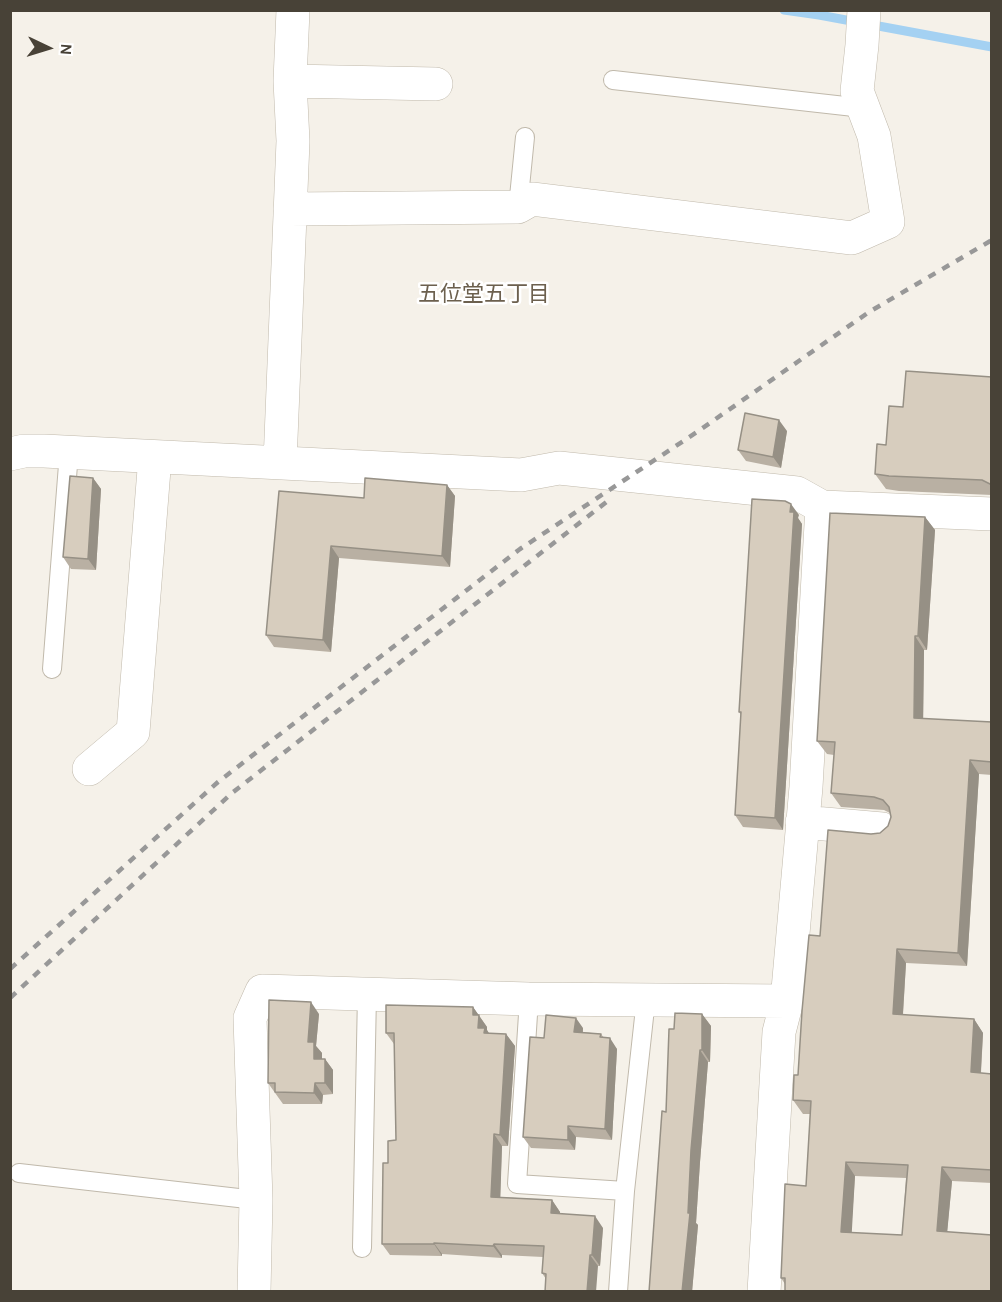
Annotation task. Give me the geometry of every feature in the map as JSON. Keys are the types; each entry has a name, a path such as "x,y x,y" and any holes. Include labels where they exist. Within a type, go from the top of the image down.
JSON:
{"street":[{"path":"290,209 518,207 532,199 852,238 888,222 874,136 857,91 864,10"},
{"path":"280,463 293,141 290,81 292,19"},
{"path":"290,81 436,84"},
{"path":"10,454 24,451 69,452 521,475 559,468 797,493 822,507 992,514"},
{"path":"89,769 133,732 155,457"},
{"path":"764,1292 779,1032 787,1001 802,822 822,507"},
{"path":"802,822 882,828"},
{"path":"254,1292 256,1200 250,1018 262,991 529,999 787,1001"}],"lane":[{"path":"614,80 863,108"},
{"path":"518,207 525,137"},
{"path":"52,669 69,452"},
{"path":"362,1248 367,994"},
{"path":"529,999 517,1184 625,1191"},
{"path":"618,1292 625,1191 646,999"},
{"path":"13,1174 256,1200"}],"building":[{"path":"906,371 992,377 992,485 982,480 875,474 877,444 886,445 889,406 903,407"},
{"path":"745,413 779,420 773,457 738,450"},
{"path":"70,476 93,478 88,559 63,557"},
{"path":"365,478 447,485 442,556 331,546 323,640 266,635 279,491 364,498"},
{"path":"752,499 785,501 791,504 790,512 794,512 775,818 735,815"},
{"path":"830,513 925,517 918,636 915,636 914,718 992,722 992,762 970,760 958,953 897,949 893,1014 974,1019 971,1072 992,1074 992,1170 942,1167 937,1231 992,1235 992,1292 785,1292 785,1278 781,1278 785,1184 806,1186 811,1101 793,1100 794,1075 798,1075 809,935 820,936 828,830 880,833 888,826 891,817 889,807 883,800 831,793 835,742 817,741","holes":["846,1162 908,1165 902,1235 841,1232"]},
{"path":"269,1000 311,1002 308,1042 314,1042 314,1059 325,1059 325,1083 315,1083 314,1093 275,1092 275,1083 268,1083"},
{"path":"386,1005 473,1007 473,1015 479,1015 478,1028 485,1028 484,1033 506,1034 500,1135 494,1134 491,1197 552,1200 551,1213 595,1216 587,1292 545,1292 546,1274 542,1273 544,1246 382,1244 383,1163 388,1163 388,1141 396,1140 394,1033 386,1033"},
{"path":"675,1013 702,1014 702,1050 700,1050 691,1150 688,1213 690,1213 682,1292 649,1292 662,1111 666,1112 669,1029 674,1029"},
{"path":"546,1015 576,1018 574,1032 601,1034 600,1037 610,1038 605,1129 568,1126 568,1140 523,1137 530,1037 544,1038"}],"waterway":[{"path":"784,10 992,47"}],"railway":[{"path":"10,969 218,782 520,549 697,432 869,312 992,240"},
{"path":"10,998 232,793 609,500"}],"district":[{"name":"五位堂五丁目","path":"484,295"}]}
